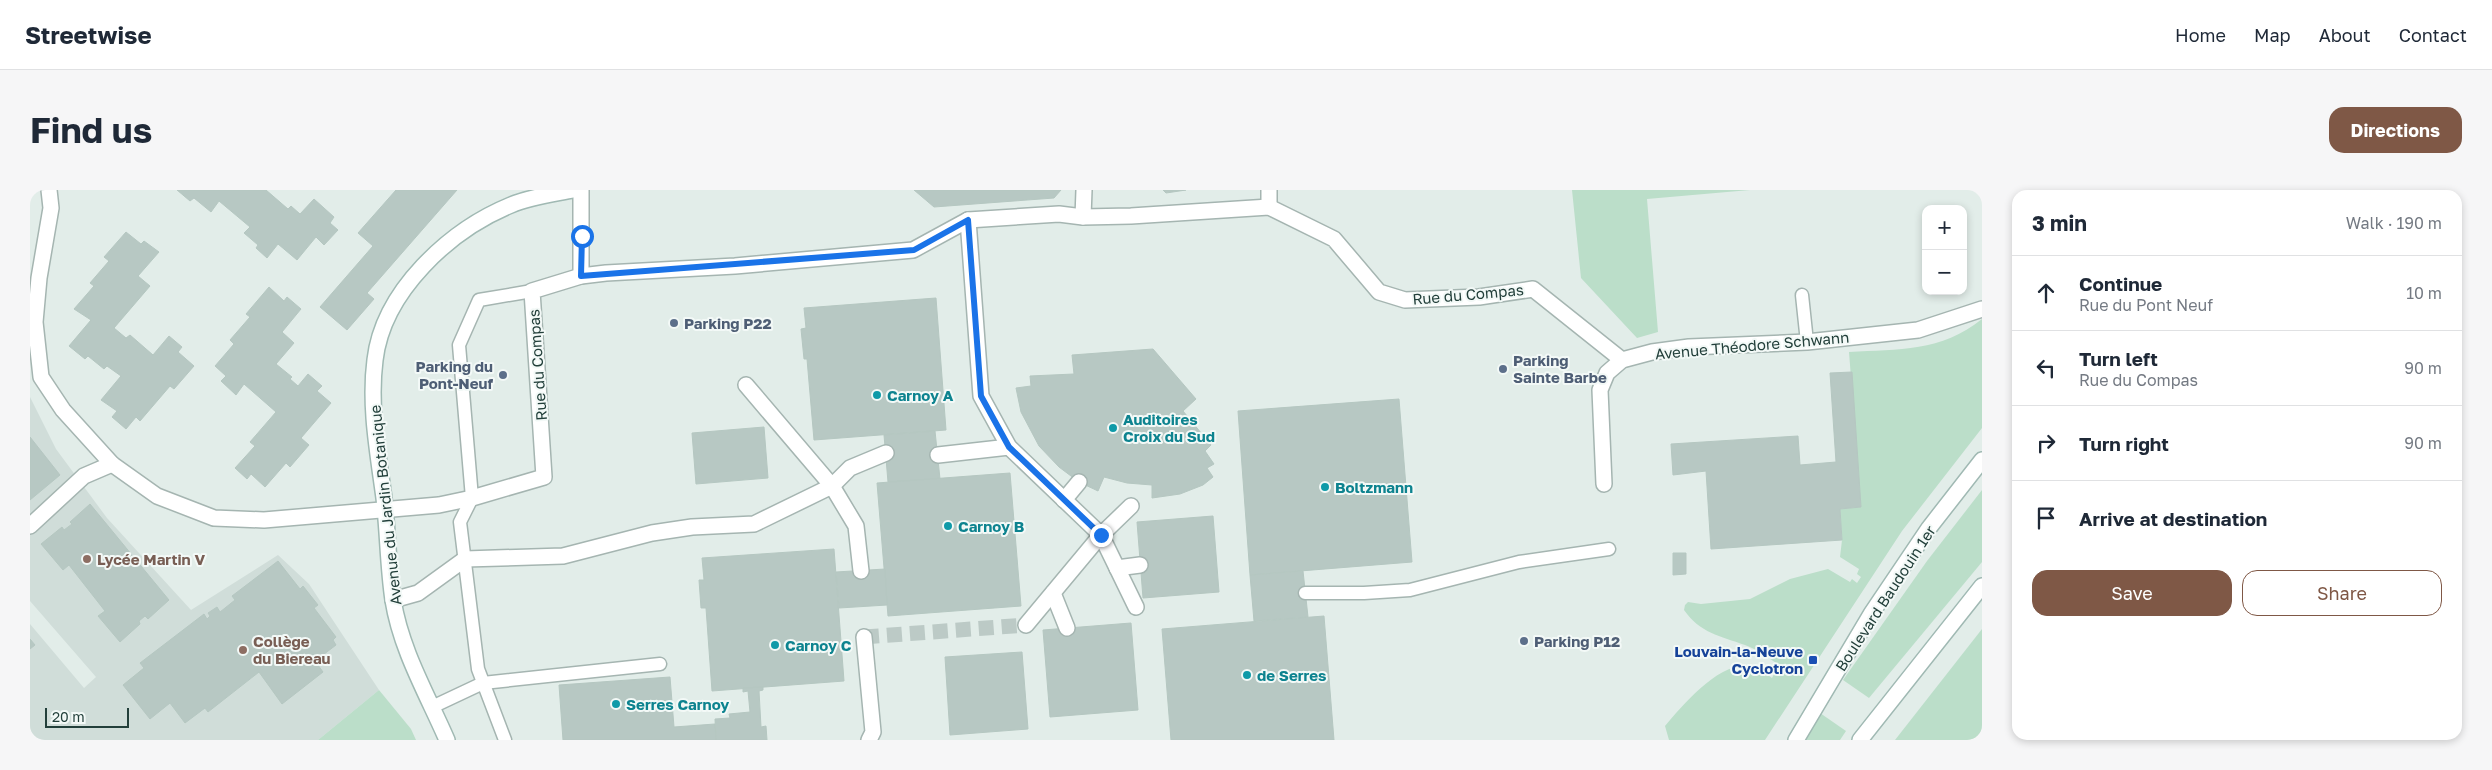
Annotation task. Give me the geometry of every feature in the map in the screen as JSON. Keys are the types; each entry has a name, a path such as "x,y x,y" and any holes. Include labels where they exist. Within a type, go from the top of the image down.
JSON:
{"street":[{"name":"Rue du Compas","path":"50,190 51,208 39,278 35,322 40,377 63,410 112,464 157,496 214,518 264,520 439,505 472,498 544,477 532,291 581,276 914,250 968,220 1060,214 1083,217 1130,216 1269,207 1334,239 1379,292 1405,300 1479,297 1532,289 1622,360"},
{"name":"Avenue du Jardin Botanique","path":"447,740 412,666 393,600 385,509 373,414 375,358 387,315 415,275 457,234 512,205 573,190"},
{"path":"581,190 581,276"},
{"path":"1083,217 1084,190"},
{"path":"1269,207 1270,190"},
{"path":"968,220 981,396 1009,447 1101,535 1136,607"},
{"name":"Avenue Théodore Schwann","path":"1622,360 1652,352 1689,347 1807,342 1918,330 1982,309"},
{"path":"1604,484 1600,390 1607,372 1622,360"},
{"path":"746,385 832,486 856,526 861,571"},
{"path":"938,455 1009,447"},
{"path":"393,600 418,593 465,559 563,556 652,533 692,527 754,524 832,486 850,468 886,454"},
{"name":"Boulevard Baudouin 1er","path":"1796,740 1872,614 1929,528 1982,460"},
{"path":"30,526 84,476 112,464"},
{"path":"1064,500 1079,482"},
{"path":"1026,625 1101,535 1131,506"},
{"path":"1117,568 1140,565"},
{"path":"1860,740 1982,586"},
{"path":"1053,593 1067,628"},
{"path":"864,637 873,732 869,740"}],"lane":[{"path":"505,740 478,669 460,522 472,498 460,345 479,300 532,291"},
{"path":"1802,295 1807,342"},
{"path":"1305,593 1364,593 1410,590 1518,562 1609,549"},
{"path":"432,707 483,683 660,664"}],"shaded area":[{"name":"Collège du Biereau","path":"30,397 56,449 107,518 191,610 278,555 309,584 379,690 318,740 30,740 30,624 84,688 96,677 30,601"}],"green space":[{"path":"1572,190 1750,190 1647,199 1658,332 1637,338 1581,278"},
{"path":"1982,319 1982,428 1902,531 1765,740 1669,740 1665,726 1691,697 1713,678 1725,671 1748,666 1772,678 1779,665 1749,647 1704,629 1690,618 1684,610 1688,602 1701,604 1750,599 1790,579 1828,569 1850,582 1852,579 1857,583 1861,577 1857,574 1859,569 1840,557 1842,540 1840,509 1861,507 1849,352 1919,347 1951,338 1967,330"},
{"path":"1982,490 1982,562 1869,698 1843,680 1927,561"},
{"path":"1982,629 1982,740 1895,740"},
{"path":"379,690 411,729 416,740 318,740"},
{"path":"1820,713 1846,731 1840,740 1803,740"}],"building":[{"path":"177,190 266,190 288,209 291,206 300,214 314,199 334,217 330,223 338,230 324,245 316,237 297,260 278,244 267,258 256,248 258,245 244,233 250,227 219,201 211,212 194,198 190,201"},
{"path":"396,190 457,190 367,293 374,299 347,330 320,307 373,246 358,233"},
{"path":"914,190 1061,190 1054,198 934,207"},
{"path":"1163,190 1186,190 1166,193"},
{"path":"126,232 141,244 144,241 159,252 138,276 150,286 114,328 126,338 130,335 153,355 169,336 182,347 178,352 194,366 174,389 170,386 140,421 136,417 126,429 112,417 117,411 101,400 121,376 107,366 104,369 88,356 85,359 69,346 91,320 74,309 94,286 90,283 109,261 104,257"},
{"path":"269,287 284,301 287,297 301,309 282,332 294,343 276,364 292,377 290,379 298,386 308,374 322,386 317,391 331,403 301,438 309,445 290,467 286,463 265,487 251,474 247,479 235,468 255,446 250,442 276,412 244,384 236,395 221,381 226,376 215,366 234,344 230,340 250,317 246,314"},
{"name":"Carnoy A","path":"936,298 946,430 814,440 807,359 804,359 801,329 806,328 804,308"},
{"name":"Auditoires Croix du Sud","path":"1153,349 1196,399 1183,411 1211,445 1205,451 1214,464 1207,468 1213,477 1203,485 1180,494 1152,498 1152,485 1127,483 1104,477 1098,491 1079,482 1059,467 1039,446 1021,412 1016,388 1031,386 1030,376 1074,374 1072,355"},
{"path":"1852,372 1861,507 1840,509 1842,540 1711,549 1706,471 1673,475 1671,444 1798,436 1800,465 1836,462 1830,373"},
{"name":"Boltzmann","path":"1399,399 1412,562 1250,575 1238,411"},
{"path":"764,427 768,478 696,484 692,433"},
{"path":"935,431 940,479 888,482 884,435"},
{"path":"30,437 60,475 30,500"},
{"name":"Carnoy B","path":"1010,473 1021,606 888,616 877,483"},
{"path":"90,504 169,600 148,619 145,616 139,621 140,624 120,642 98,616 105,611 69,565 63,570 41,544 62,527 64,530 72,524 70,522"},
{"path":"1213,516 1219,592 1143,598 1137,522"},
{"name":"Carnoy C","path":"834,549 844,681 712,691 706,608 701,608 699,580 704,580 702,558"},
{"path":"1673,553 1686,553 1686,574 1673,575"},
{"path":"278,561 300,589 303,586 318,605 314,608 336,637 333,640 336,645 315,661 323,672 282,704 259,672 208,712 205,708 185,723 170,703 150,719 123,685 144,668 140,663 204,614 207,619 210,616 208,613 217,607 220,612 235,600 232,596"},
{"path":"885,569 887,605 839,608 836,572"},
{"path":"1303,571 1308,617 1254,621 1250,575"},
{"name":"de Serres","path":"1324,616 1334,740 1171,740 1162,629"},
{"path":"1131,623 1138,710 1050,717 1043,630"},
{"path":"30,639 35,645 30,649"},
{"path":"1022,652 1028,729 950,735 945,657"},
{"name":"Serres Carnoy","path":"670,677 674,727 715,724 716,740 563,740 559,685"},
{"path":"763,687 763,690 759,691 761,727 766,726 767,740 716,740 715,719 730,718 729,714 750,712 748,691 743,692 743,688"}],"tunnel":[{"path":"864,637 1026,625"}],"place":[{"name":"Parking P22","path":"674,323"},
{"name":"Parking Sainte Barbe","path":"1503,369"},
{"name":"Parking du Pont-Neuf","path":"503,375"},
{"name":"Carnoy A","path":"877,395"},
{"name":"Auditoires Croix du Sud","path":"1113,428"},
{"name":"Boltzmann","path":"1325,487"},
{"name":"Carnoy B","path":"948,526"},
{"name":"Lycée Martin V","path":"87,559"},
{"name":"Parking P12","path":"1524,641"},
{"name":"Carnoy C","path":"775,645"},
{"name":"Collège du Biereau","path":"243,650"},
{"name":"Louvain-la-Neuve Cyclotron","path":"1813,660"},
{"name":"de Serres","path":"1247,675"},
{"name":"Serres Carnoy","path":"616,704"}],"route":[{"path":"582,236 581,276 735,266 914,250 968,220 981,396 1009,447 1101,535"}]}
